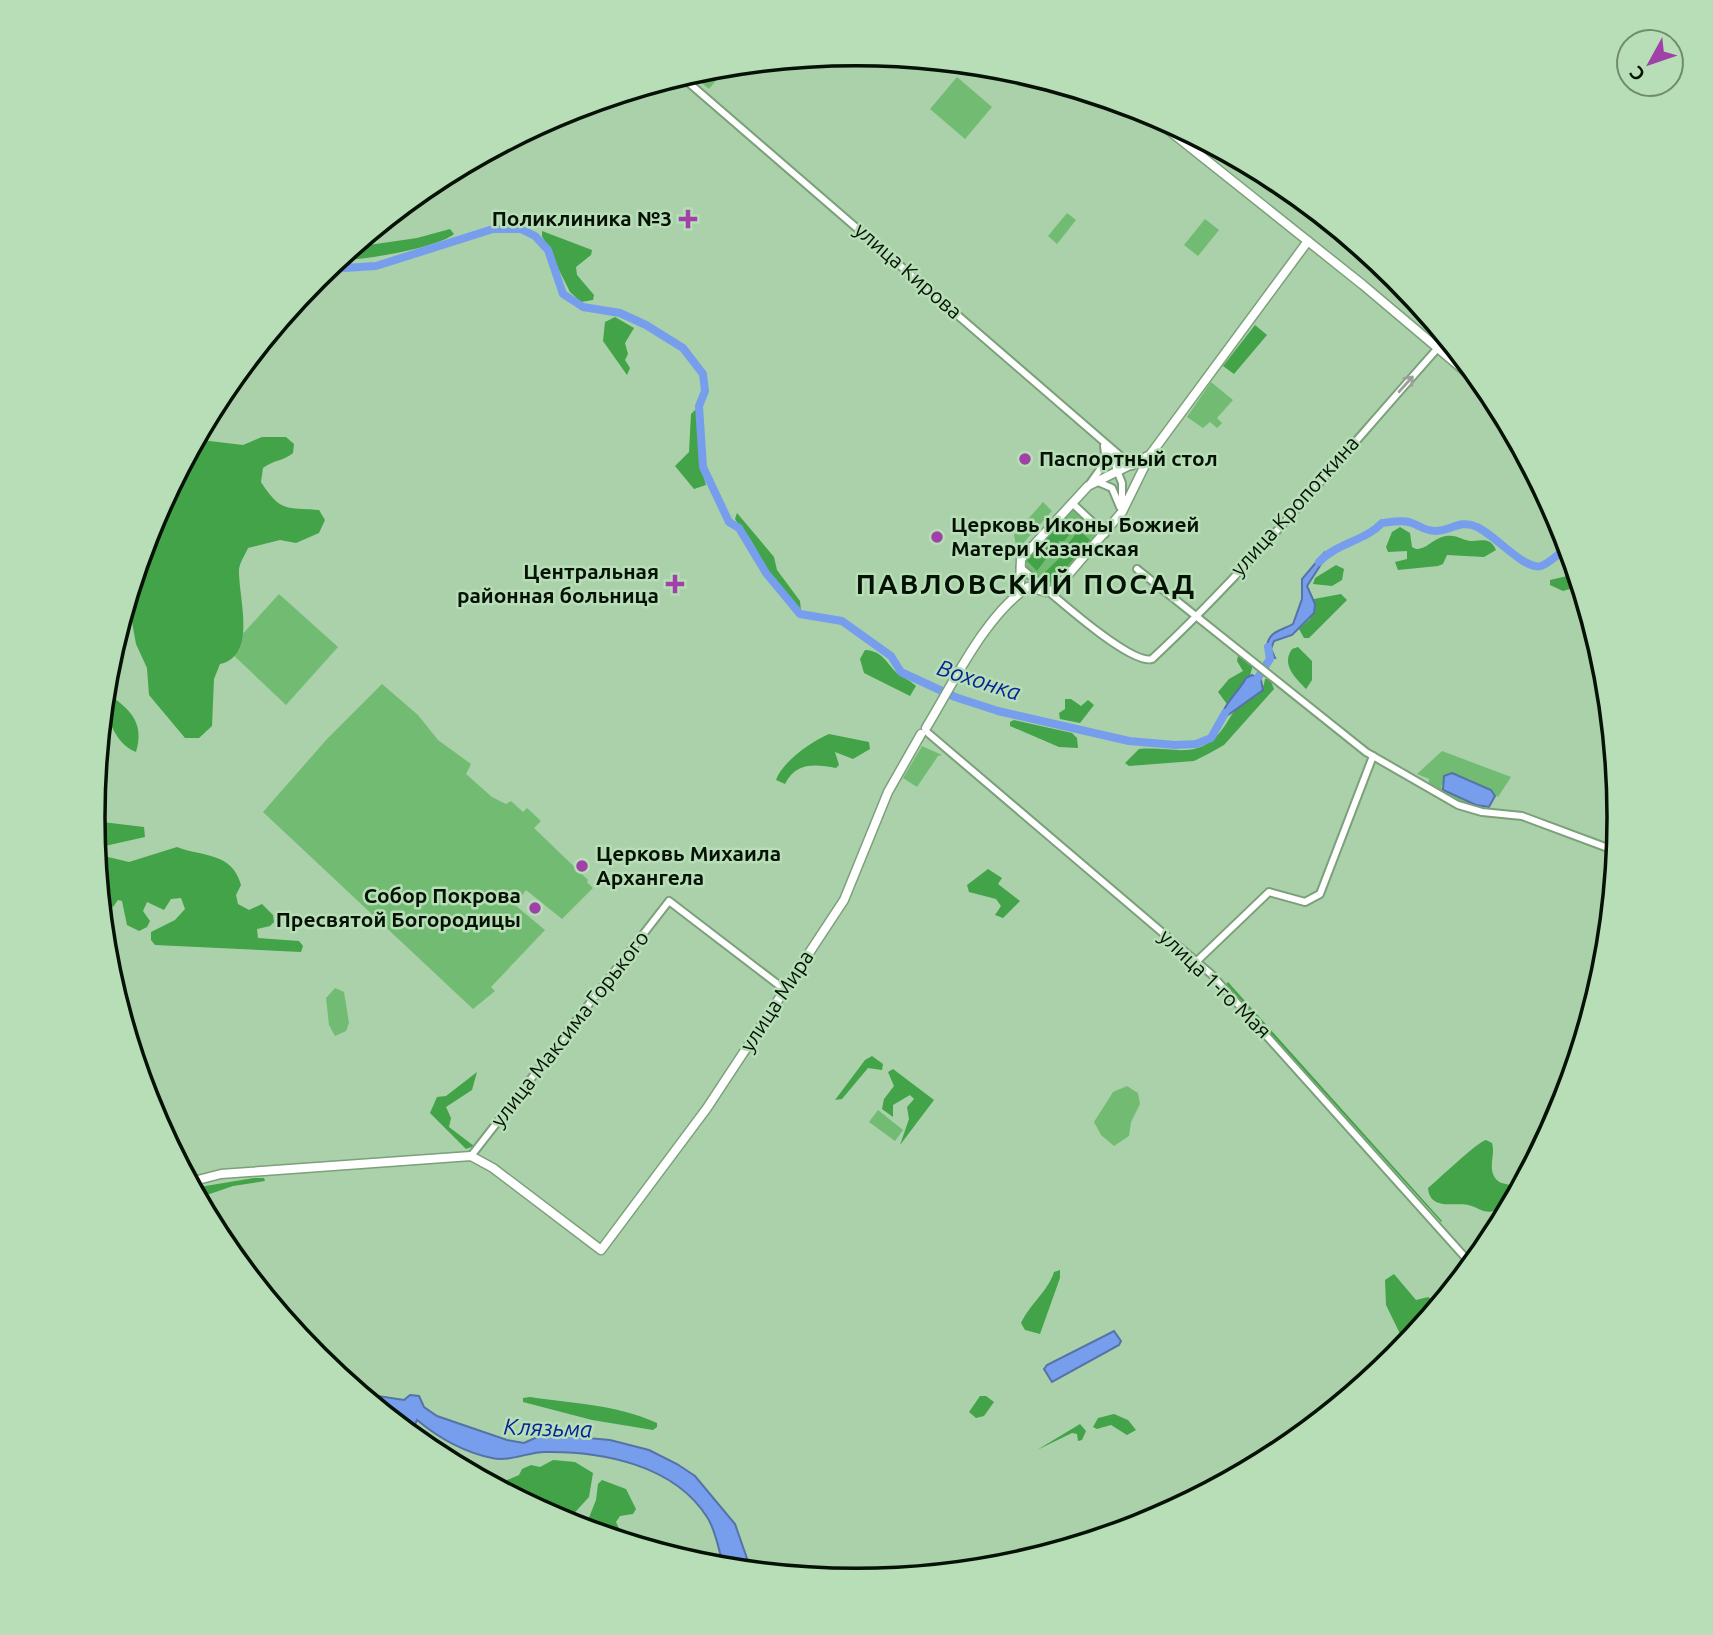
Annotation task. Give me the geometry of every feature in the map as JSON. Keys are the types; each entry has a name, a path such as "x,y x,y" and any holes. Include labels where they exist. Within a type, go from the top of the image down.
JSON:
{"main road":[{"path":"1185,142 1455,364"},
{"path":"1013,598 1028,587 1050,592 1056,589 1105,534 1122,512 1150,455 1308,241"},
{"path":"1013,598 1020,585 1021,559 1088,486 1150,455"},
{"name":"улица Мира","path":"471,1156 493,1168 601,1250 707,1108 851,887 888,792 984,634 1013,598"},
{"path":"199,1180 221,1174 471,1156"}],"street":[{"name":"улица Кирова","path":"692,85 1132,466"},
{"name":"улица Кропоткина","path":"1050,592 1110,639 1138,658 1149,660 1309,497 1374,418 1437,349"},
{"path":"1088,486 1106,461 1105,448 1100,438"},
{"path":"1108,446 1119,472 1122,512"},
{"path":"1098,482 1103,482 1115,492 1122,512"},
{"path":"1072,503 1105,534"},
{"path":"1020,567 1050,592"},
{"path":"1137,569 1373,756 1458,805 1482,812 1516,814 1607,848"},
{"name":"улица 1-го Мая","path":"925,732 1196,962 1238,1002 1465,1257"},
{"path":"1196,962 1269,892 1306,902 1313,900 1325,885 1373,756"},
{"name":"улица Максима Горького","path":"471,1156 669,901 784,989"}],"green space":[{"path":"957,77 992,107 965,139 930,109"},
{"path":"716,80 709,89 702,83"},
{"path":"1067,213 1076,220 1057,244 1048,236"},
{"path":"1205,219 1219,230 1198,256 1184,245"},
{"path":"450,229 454,234 416,249 354,259 371,245 417,238"},
{"path":"542,231 592,250 591,255 576,267 577,275 594,295 593,300 581,302 570,292"},
{"path":"615,317 634,328 625,343 628,354 625,360 630,368 627,375 603,341 605,322"},
{"path":"1255,325 1267,335 1234,374 1223,366"},
{"path":"1211,382 1233,400 1217,418 1222,423 1217,428 1210,422 1203,428 1187,417"},
{"path":"695,410 698,411 700,464 706,485 694,489 675,466 689,452 691,414"},
{"path":"262,437 286,437 294,444 293,453 263,468 261,482 279,504 291,508 319,510 325,520 319,533 296,543 280,540 248,548 239,569 243,624 239,649 232,658 220,664 214,679 212,726 199,738 185,738 149,695 147,668 136,644 132,620 163,530 207,441 243,445"},
{"path":"1043,502 1052,511 1017,550 1014,535"},
{"path":"1074,506 1100,530 1053,585 1049,585 1028,569 1025,562"},
{"path":"737,513 774,557 777,570 800,601 801,611 785,598 773,580 750,539 735,519"},
{"path":"1065,518 1076,527 1064,541 1059,541 1037,571 1027,561"},
{"path":"1400,527 1410,533 1412,547 1416,549 1441,537 1450,536 1469,541 1487,541 1492,543 1496,550 1484,557 1447,555 1443,564 1438,566 1398,570 1395,562 1407,559 1407,551 1388,552 1386,547 1392,532"},
{"path":"1079,530 1090,540 1052,584 1042,575 1069,549 1068,544"},
{"path":"1336,565 1344,569 1342,580 1332,586 1313,584 1315,578"},
{"path":"1568,576 1572,588 1563,591 1550,585 1550,580"},
{"path":"279,594 338,647 286,705 228,650"},
{"path":"1341,594 1347,600 1309,638 1304,638 1299,629 1310,619 1314,599"},
{"path":"1298,647 1312,661 1312,680 1306,689 1289,666 1289,655 1292,649"},
{"path":"865,650 880,655 897,673 916,686 910,696 864,673 860,659"},
{"path":"1239,651 1252,660 1251,672 1245,684 1227,704 1218,692 1229,679 1243,671 1237,661"},
{"path":"1265,679 1270,679 1274,689 1224,745 1194,761 1129,766 1125,763 1139,749 1184,750 1203,746 1221,731 1237,707 1259,693"},
{"path":"382,684 418,715 438,740 471,764 466,774 492,797 506,804 511,801 523,812 527,808 541,821 534,828 593,888 562,919 526,890 515,905 545,930 491,987 495,991 473,1009 263,812 327,739"},
{"path":"115,699 128,710 137,724 136,752 122,742 112,727"},
{"path":"1065,699 1071,699 1081,706 1088,700 1094,705 1080,723 1060,719 1059,713 1065,709"},
{"path":"1014,720 1072,733 1077,738 1078,748 1059,747 1010,726 1010,722"},
{"path":"829,734 869,742 870,749 853,759 835,752 839,765 836,768 807,766 795,772 785,784 776,780 784,766 798,753"},
{"path":"922,746 942,755 938,756 917,787 903,778"},
{"path":"1442,751 1511,777 1498,797 1469,779 1448,774 1441,787 1476,805 1458,801 1429,783 1429,779 1417,774"},
{"path":"105,822 144,827 145,837 106,846"},
{"path":"177,847 224,861 237,874 241,885 236,895 238,904 249,910 262,904 273,915 274,922 270,926 257,929 258,938 299,941 303,946 301,952 155,945 151,940 151,932 175,920 185,909 181,898 171,899 164,910 147,902 143,911 150,921 147,927 139,931 127,925 122,901 118,900 113,907 111,906 107,858 129,862"},
{"path":"988,869 1002,878 998,884 1020,901 1003,918 995,915 1001,906 996,899 969,892 967,885"},
{"path":"1228,982 1442,1221 1441,1222 1226,984"},
{"path":"335,988 344,992 349,1023 346,1031 335,1036 329,1025 326,998"},
{"path":"872,1056 883,1064 882,1070 868,1068 842,1099 835,1100 865,1060"},
{"path":"893,1069 934,1100 900,1145 909,1119 907,1107 914,1099 910,1095 893,1105 893,1117 882,1109 884,1099 894,1086 888,1072"},
{"path":"477,1072 472,1090 446,1107 451,1118 449,1127 474,1146 466,1149 430,1113 437,1097 446,1096"},
{"path":"1127,1086 1138,1093 1140,1104 1131,1122 1129,1136 1114,1146 1101,1135 1094,1122 1113,1092"},
{"path":"878,1110 903,1130 895,1141 869,1122"},
{"path":"1486,1140 1492,1143 1494,1177 1511,1186 1497,1210 1490,1212 1468,1205 1444,1204 1433,1200 1428,1188"},
{"path":"254,1178 264,1178 265,1181 233,1186 207,1195 202,1186"},
{"path":"1060,1270 1060,1278 1040,1334 1025,1330 1021,1323 1025,1316 1048,1285 1054,1272"},
{"path":"1394,1274 1416,1300 1428,1297 1432,1299 1401,1335 1386,1305 1385,1280"},
{"path":"980,1396 986,1396 994,1402 984,1416 976,1418 969,1412"},
{"path":"523,1398 626,1412 657,1423 657,1427 653,1430 592,1420 523,1402"},
{"path":"1114,1414 1128,1420 1136,1430 1127,1435 1111,1425 1097,1429 1093,1427 1098,1418"},
{"path":"1080,1424 1086,1431 1082,1440 1078,1441 1077,1434 1072,1433 1037,1450"},
{"path":"553,1460 575,1462 593,1473 589,1497 574,1513 505,1481 519,1475 522,1469 531,1465 540,1467"},
{"path":"602,1480 626,1489 636,1509 633,1514 620,1516 616,1522 620,1530 589,1519 596,1500 598,1484"}],"water":[{"path":"1324,553 1325,558 1307,586 1315,604 1314,613 1292,635 1274,641 1271,649 1275,658 1270,657 1266,649 1267,643 1275,632 1293,624 1302,599 1302,579"},
{"path":"1252,675 1261,680 1263,690 1221,720 1239,688 1246,678"},
{"path":"1452,773 1491,790 1495,796 1489,807 1476,805 1443,790 1444,776"},
{"path":"1114,1331 1121,1341 1119,1345 1052,1382 1044,1369 1047,1365"},
{"path":"410,1395 419,1396 424,1407 437,1416 507,1440 524,1443 544,1434 610,1440 649,1450 695,1476 735,1524 748,1560 721,1556 710,1522 693,1499 656,1473 613,1458 590,1454 545,1452 499,1459 481,1455 452,1444 417,1420 415,1425 378,1396 404,1400"}],"waterway":[{"name":"Вохонка","path":"345,268 376,266 493,229 521,229 535,236 548,250 563,294 583,307 620,313 646,325 683,348 703,374 705,391 699,406 703,467 729,522 739,528 766,573 800,614 842,621 891,656 901,672 955,697 998,711 1129,741 1175,745 1196,744 1211,738 1225,713"},
{"name":"Вохонка","path":"1319,562 1334,550 1368,534 1382,523 1396,521 1409,522 1435,531 1471,525 1534,566 1544,565 1559,554"},
{"name":"Вохонка","path":"1253,685 1270,659 1268,647"}],"place":[{"name":"Поликлиника №3","path":"688,219"},
{"name":"Паспортный стол","path":"1025,459"},
{"name":"Церковь Иконы Божией Матери Казанская","path":"937,537"},
{"name":"Центральная районная больница","path":"675,584"},
{"name":"Церковь Михаила Архангела","path":"582,866"},
{"name":"Собор Покрова Пресвятой Богородицы","path":"535,908"}],"district":[{"name":"ПАВЛОВСКИЙ ПОСАД","path":"1026,584"}],"water label":[{"name":"Клязьма","path":"548,1428"}]}
